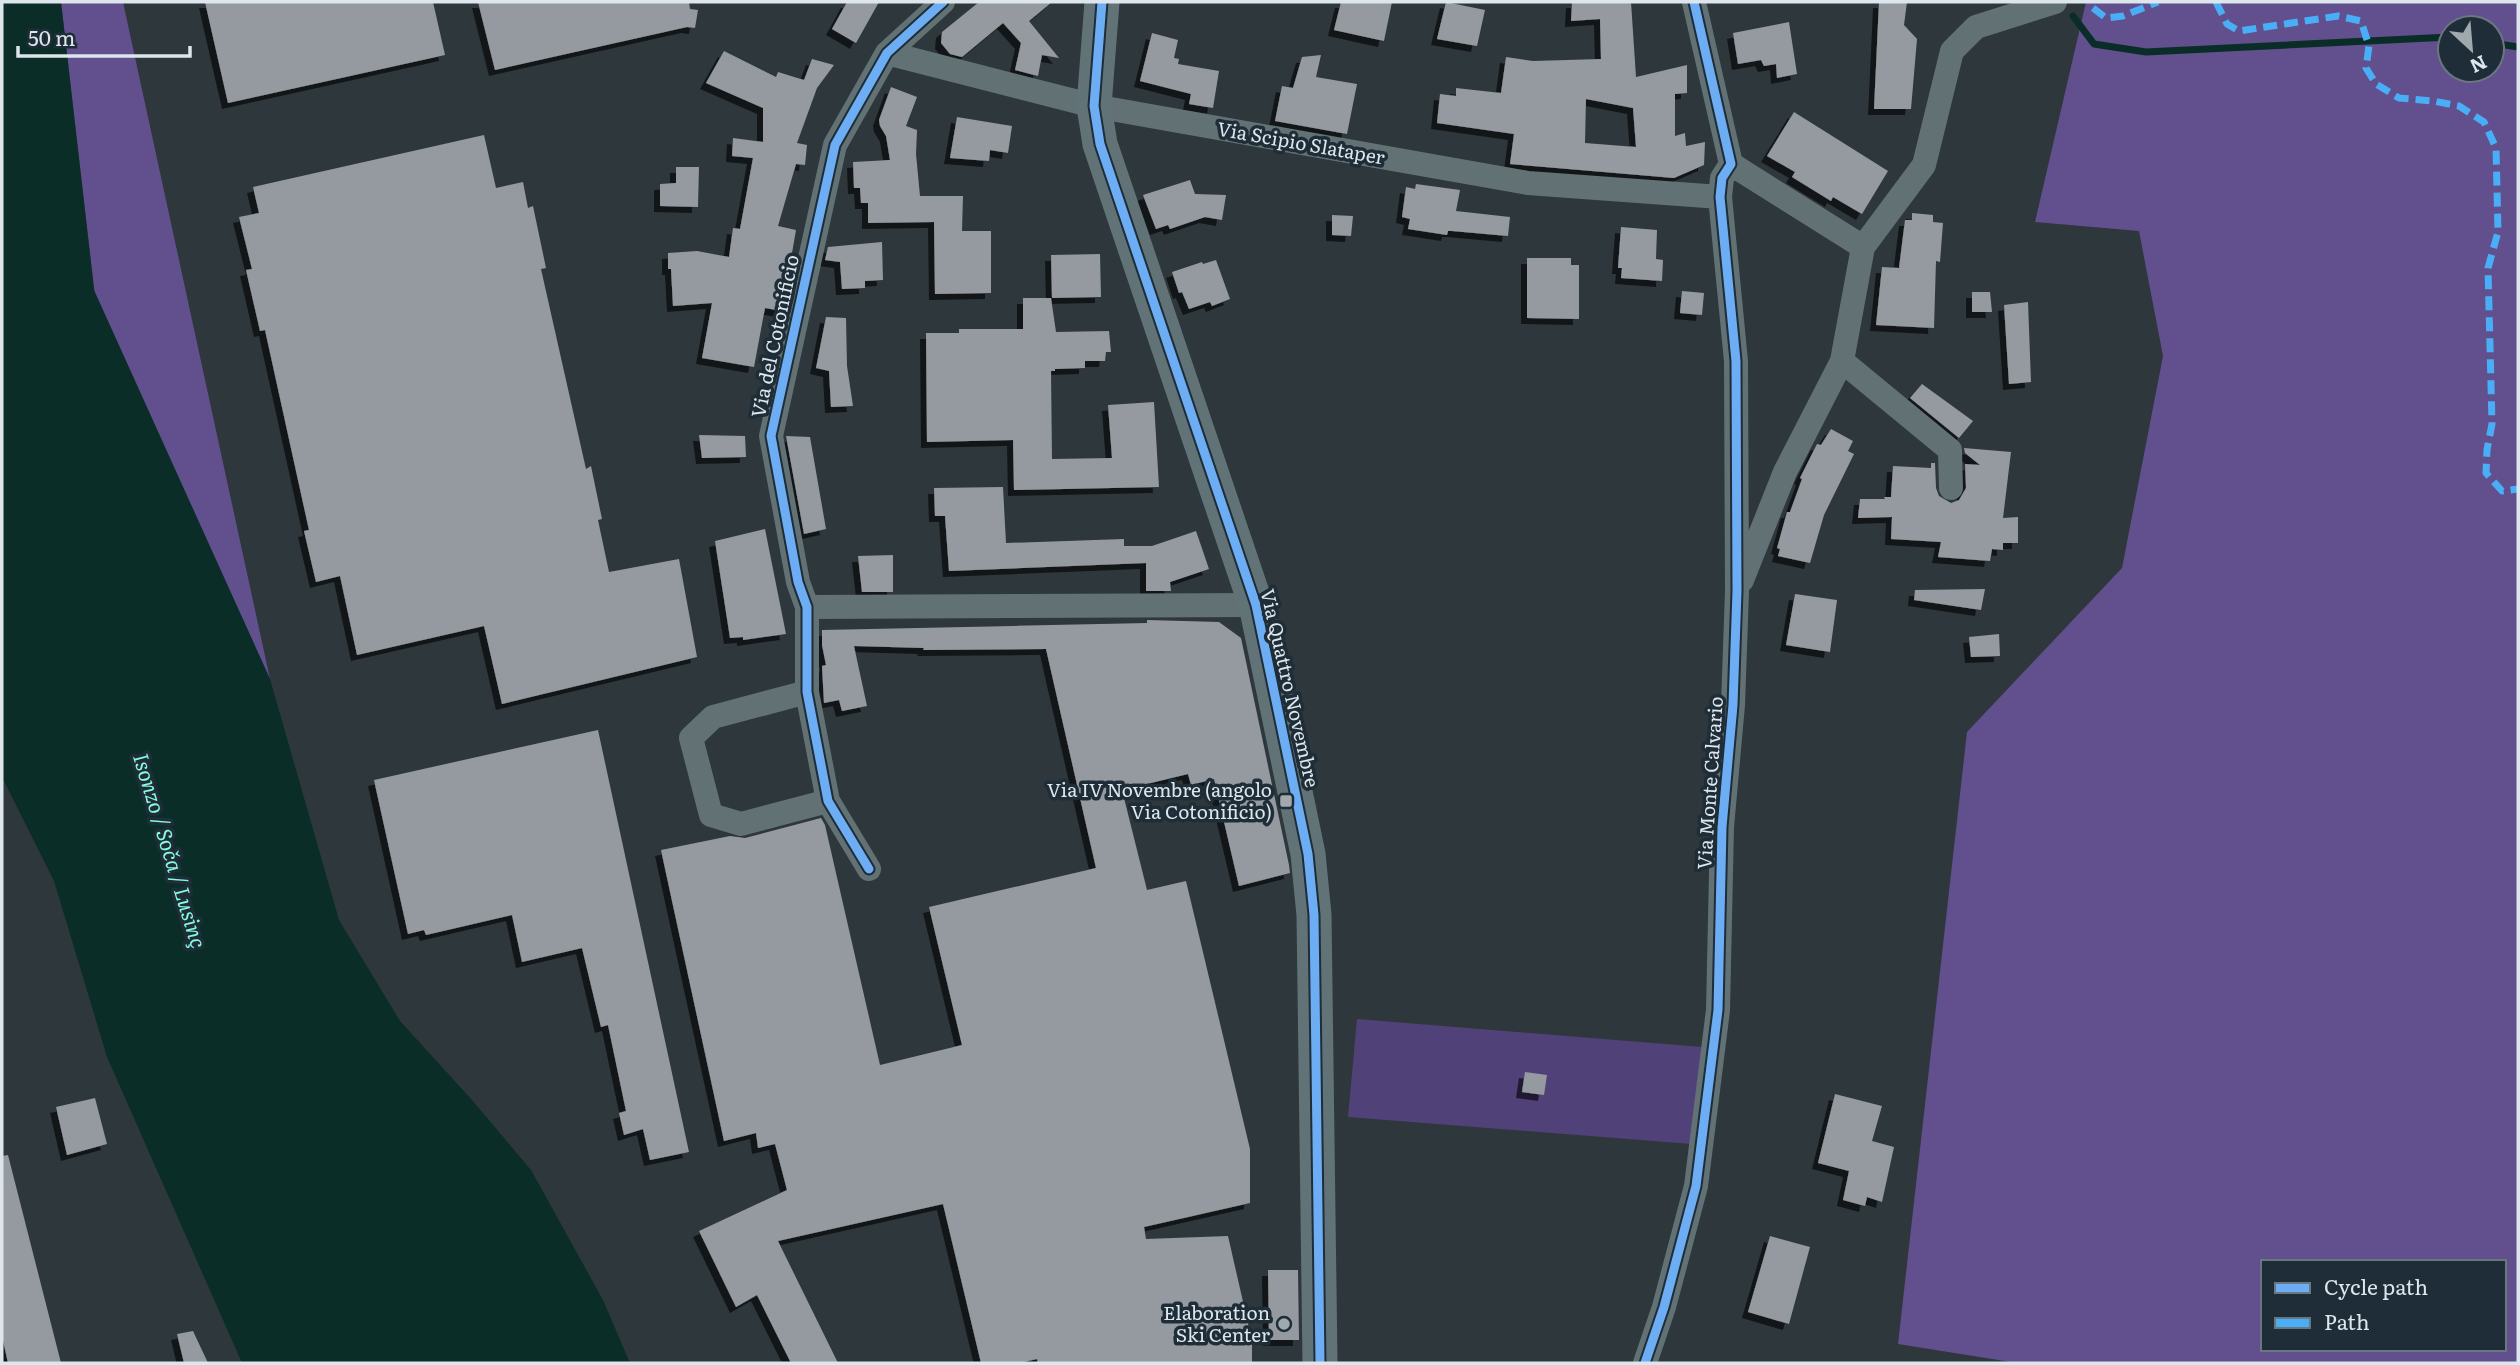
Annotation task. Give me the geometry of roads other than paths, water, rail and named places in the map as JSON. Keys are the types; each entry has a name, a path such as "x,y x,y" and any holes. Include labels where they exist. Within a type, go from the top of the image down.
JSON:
{"main road":[{"name":"Via Quattro Novembre","path":"1102,2 1094,106 1100,144 1256,605 1308,854 1314,915 1320,1363"}],"street":[{"name":"Via del Cotonificio","path":"869,869 828,801 807,692 807,607 798,582 771,436 835,145 887,53 943,2"},
{"path":"1694,2 1731,164 1863,247"},
{"name":"Via Monte Calvario","path":"1737,590 1786,472 1842,361 1863,247 1924,165 1952,51 1976,27 2055,2"},
{"name":"Via Scipio Slataper","path":"887,53 1094,106 1528,183 1720,197"},
{"path":"1720,197 1722,177 1731,164"},
{"name":"Via Monte Calvario","path":"1645,1363 1664,1307 1696,1186 1718,1010 1722,827 1733,705 1737,590 1736,361 1720,197"},
{"path":"1842,361 1950,450 1951,488"},
{"path":"807,607 1256,605"},
{"path":"807,692 713,717 691,738 711,815 741,824 828,801"}],"water":[{"name":"Isonzo / Soča / Lusinç","path":"2,2 61,2 94,290 270,679 339,920 400,1021 531,1170 603,1300 630,1363 242,1363 107,1057 54,881 2,777"}],"waterway":[{"path":"2073,16 2094,44 2146,52 2436,38"},
{"path":"2506,45 2518,47"}],"place":[{"name":"Via IV Novembre (angolo Via Cotonificio)","path":"1286,801"},
{"name":"Elaboration Ski Center","path":"1284,1324"}]}
